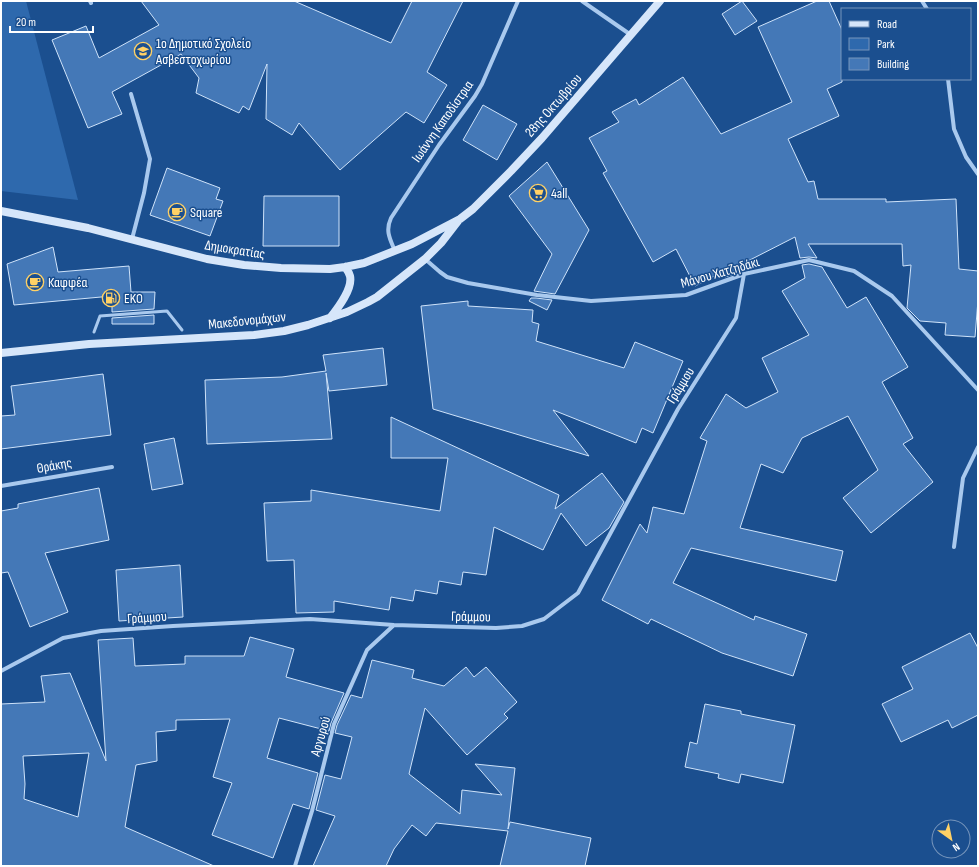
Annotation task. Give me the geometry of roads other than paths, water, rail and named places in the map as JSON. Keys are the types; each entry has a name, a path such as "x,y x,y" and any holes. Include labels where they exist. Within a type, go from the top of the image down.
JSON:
{"main road":[{"name":"28ης Οκτωβρίου","path":"460,219 511,171 660,1"},
{"name":"Δημοκρατίας","path":"1,211 88,228 207,258 244,265 301,269 345,268 364,263 412,244 460,219"},
{"name":"Μακεδονομάχων","path":"1,353 89,344 254,335 284,331 330,318 368,302 391,286 425,259 444,240 460,219"},
{"path":"330,318 342,302 350,286 350,275 345,268"}],"street":[{"name":"Ιωάννη Καποδίστρια","path":"395,251 388,235 388,226 391,218 439,145 482,84 518,1"},
{"path":"582,1 631,35"},
{"path":"948,80 954,129 966,157 978,174"},
{"path":"131,94 150,159 144,193 132,240"},
{"name":"Μάνου Χατζηδάκι","path":"425,259 447,276 468,283 537,295 591,301 686,295 744,274 809,260 854,271 892,296 978,390"},
{"name":"Γράμμου","path":"1,671 63,638 101,631 310,619 394,625 496,628 522,626 544,619 578,593 678,408 736,318 744,274"},
{"path":"954,547 963,478 978,447"},
{"name":"Θράκης","path":"1,486 112,467"},
{"name":"Αργυρού","path":"294,866 312,811 334,724 367,650 394,625"}],"lane":[{"path":"94,332 100,316 167,312 182,330"}],"place":[{"name":"1ο Δημοτικό Σχολείο Ασβεστοχωρίου","path":"143,51"},
{"name":"4all","path":"538,193"},
{"name":"Square","path":"177,212"},
{"name":"Καφφέα","path":"35,282"},
{"name":"EKO","path":"111,298"}]}
